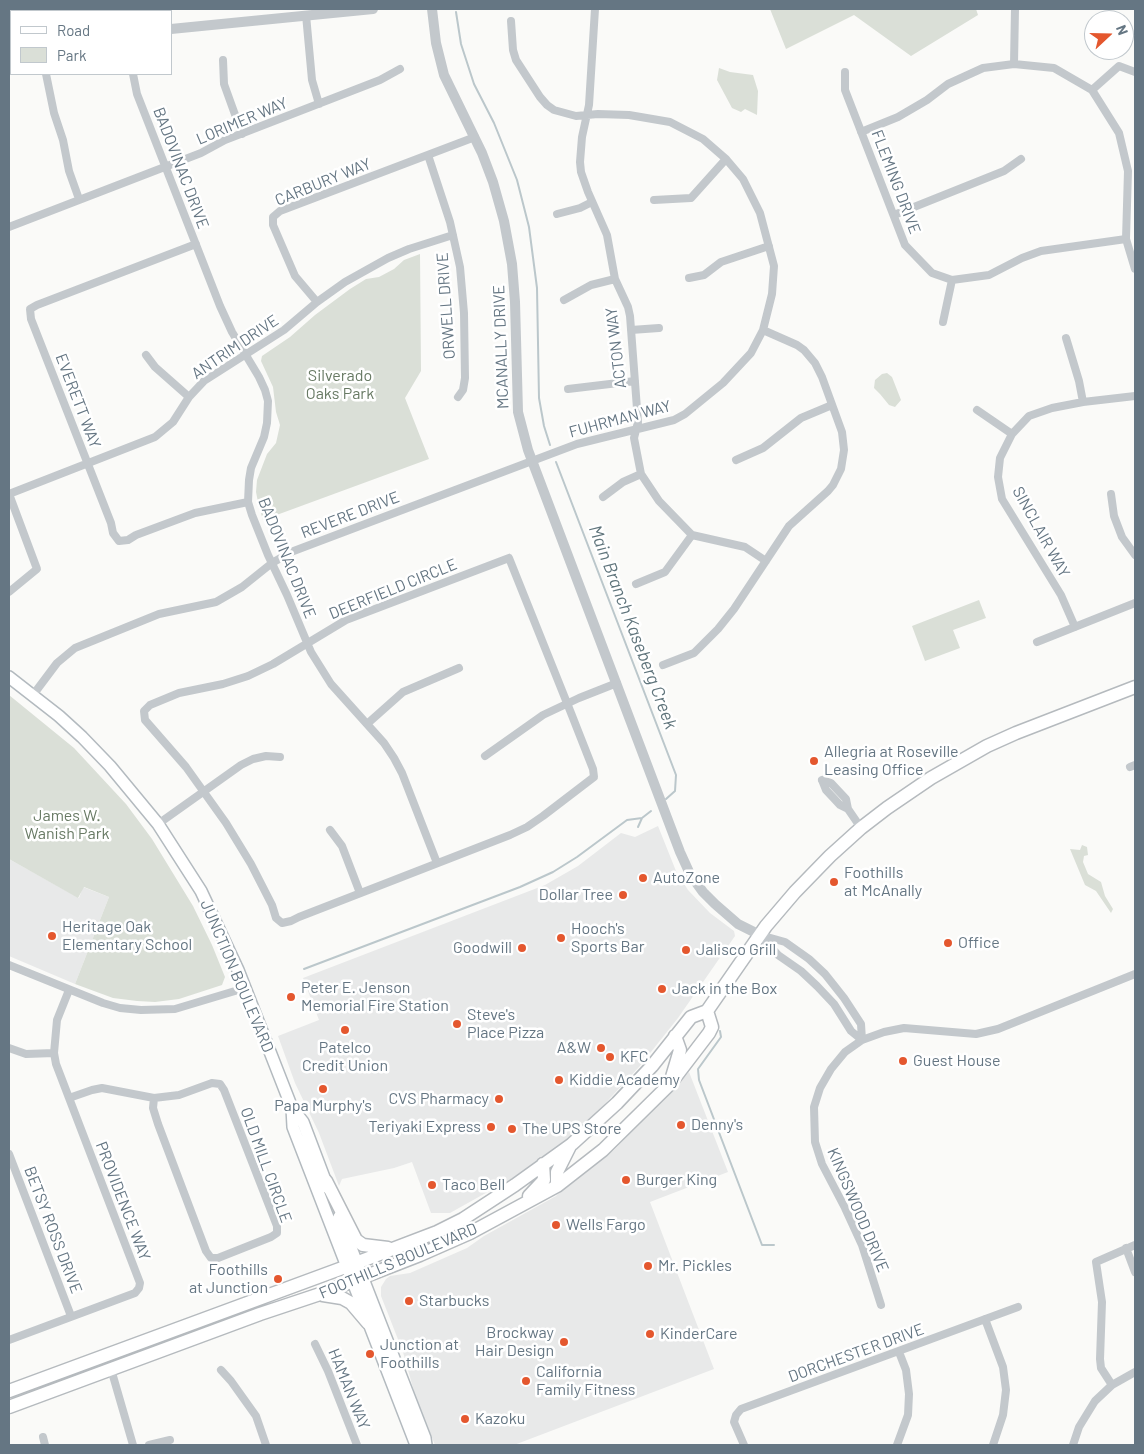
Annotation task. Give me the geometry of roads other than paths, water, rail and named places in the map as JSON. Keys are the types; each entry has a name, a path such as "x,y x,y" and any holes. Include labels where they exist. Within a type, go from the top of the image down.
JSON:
{"main road":[{"name":"JUNCTION BOULEVARD","path":"9,677 65,722 96,752 136,796 158,824 201,891 238,970 292,1108 303,1122 326,1181 351,1265"},
{"name":"FOOTHILLS BOULEVARD","path":"9,1392 351,1265 437,1232 463,1219 572,1144 630,1090 691,1017 707,1011 770,921 795,892 861,828 902,797 967,756 1016,732 1135,687"},
{"name":"FOOTHILLS BOULEVARD","path":"9,1407 260,1314 358,1280 455,1240 557,1186 603,1150 670,1084 711,1030 712,1025 707,1011"},
{"path":"670,1084 680,1050 676,1036"},
{"name":"JUNCTION BOULEVARD","path":"292,1108 293,1127 425,1438 426,1445"},
{"path":"557,1186 557,1172 572,1144"},
{"path":"522,1204 544,1180 543,1164"},
{"path":"326,1181 356,1240 363,1245 393,1248"},
{"name":"JUNCTION BOULEVARD","path":"358,1280 368,1323 416,1445"},
{"path":"320,1294 342,1298 350,1303 368,1323"}],"street":[{"path":"172,29 373,9"},
{"name":"MCANALLY DRIVE","path":"432,9 436,43 444,74 475,137 495,190 504,221 512,264 518,412 522,432 676,844 690,874 715,904 738,924 760,936 785,942 809,958 826,974 860,1024 862,1040"},
{"name":"ACTON WAY","path":"595,9 587,115 582,137 580,162 584,183 607,235 615,279 628,307 638,422 634,438 641,474 659,501 692,534"},
{"path":"1014,64 1015,9"},
{"path":"306,15 312,80 319,104"},
{"name":"FUHRMAN WAY","path":"511,21 513,50 516,60 540,97 554,110 576,116 629,115 670,122 703,138 726,159 743,180 760,213 774,266 772,294 763,330 751,353 740,366 690,410 674,420 577,444 533,461"},
{"path":"222,60 224,84 242,134"},
{"path":"861,132 898,117 927,100 948,84 984,68 1014,64 1054,68 1092,90 1119,133 1128,171 1126,239 1135,270"},
{"path":"1092,90 1119,66 1135,72"},
{"name":"LORIMER WAY","path":"9,227 127,183 242,134 380,80 400,69"},
{"name":"FLEMING DRIVE","path":"845,72 845,90 905,245 932,273 952,280"},
{"path":"46,75 54,113 64,140 69,172 79,200"},
{"name":"BADOVINAC DRIVE","path":"133,75 137,94 226,320 260,377 265,390 268,413 264,437 251,468 248,502 272,563 321,670 331,684 384,743 402,773 437,863"},
{"name":"CARBURY WAY","path":"317,302 292,270 273,225 273,217 280,211 475,137"},
{"name":"ORWELL DRIVE","path":"428,155 454,236 460,267 464,313 465,378 458,397"},
{"path":"894,215 1004,171 1020,158"},
{"path":"654,200 691,198 726,159"},
{"path":"557,214 580,208 592,202"},
{"name":"ANTRIM DRIVE","path":"9,494 155,438 172,422 189,397 204,381 284,330 317,302 345,282 388,258 418,246 454,236"},
{"path":"943,322 952,280 988,275 1041,251 1126,239"},
{"name":"EVERETT WAY","path":"196,244 37,305 30,309 31,319 111,522 113,533 119,541 128,540 136,535 195,513 248,502"},
{"path":"689,278 704,275 721,262 769,246"},
{"path":"564,300 586,288 615,279"},
{"path":"631,330 659,328"},
{"path":"663,665 694,653 734,609 790,526 834,485 844,459 844,441 832,405 822,377 810,357 797,345 763,330"},
{"path":"1066,338 1083,402"},
{"path":"146,355 155,367 189,397"},
{"path":"568,389 634,381"},
{"name":"SINCLAIR WAY","path":"1074,627 1061,595 1002,499 998,477 1000,458 1012,434 1029,416 1052,408 1083,402 1135,396"},
{"path":"736,460 763,448 801,418 832,405"},
{"path":"977,410 1012,434"},
{"name":"REVERE DRIVE","path":"33,695 57,663 75,648 159,614 216,602 242,587 272,563 291,552 533,461"},
{"path":"603,496 623,482 641,474"},
{"path":"9,494 37,569 9,592"},
{"path":"1111,494 1114,516 1122,537 1135,554"},
{"path":"636,584 665,572 692,534 745,547 766,561"},
{"name":"DEERFIELD CIRCLE","path":"509,558 567,703 592,768 594,777 588,782 527,827 510,835 282,923 276,918 263,886 238,842 186,767 145,720 144,711 150,705 179,693 223,684 248,676 273,664 346,620 509,558"},
{"path":"1037,642 1135,603"},
{"path":"367,724 403,692 460,668"},
{"path":"485,756 543,715 617,683"},
{"path":"158,824 241,765 253,759 266,756 280,757"},
{"path":"822,780 826,790 840,805 848,809 861,828"},
{"path":"330,830 342,846 360,893"},
{"name":"MCANALLY DRIVE","path":"760,936 778,955 801,971 817,986 834,1004 851,1031 862,1040"},
{"path":"9,965 69,990 120,1008 152,1010 189,1006 245,988"},
{"name":"KINGSWOOD DRIVE","path":"881,1305 862,1246 822,1164 815,1142 814,1107 820,1088 831,1069 845,1052 862,1040 884,1032 904,1028 976,1034 998,1029 1135,974"},
{"name":"PROVIDENCE WAY","path":"9,1340 135,1293 140,1288 140,1283 68,1098 54,1053 57,1020 69,990"},
{"path":"9,1048 26,1054 54,1053"},
{"name":"OLD MILL CIRCLE","path":"68,1098 102,1088 154,1098 178,1095 212,1083 220,1084 277,1226 277,1233 218,1258 211,1258 206,1252 158,1124 154,1108 154,1098"},
{"name":"BETSY ROSS DRIVE","path":"9,1154 71,1316"},
{"path":"1112,1385 1101,1368 1102,1302 1096,1262 1135,1245"},
{"path":"1126,1248 1135,1272"},
{"name":"DORCHESTER DRIVE","path":"744,1445 734,1422 736,1415 741,1409 1018,1307"},
{"path":"985,1319 1003,1367 1006,1390 1003,1415 993,1445"},
{"name":"HAMAN WAY","path":"315,1344 328,1371 357,1445"},
{"path":"897,1445 908,1414 909,1394 906,1370 899,1352"},
{"path":"111,1369 133,1445"},
{"path":"221,1370 254,1411 266,1445"},
{"path":"1073,1445 1086,1413 1095,1401 1112,1385 1135,1372"},
{"path":"43,1436 44,1445"},
{"path":"149,1445 170,1440"}],"waterway":[{"name":"Main Branch Kaseberg Creek","path":"456,12 461,44 474,84 494,123 517,180 529,227 537,288 539,398 544,426 550,445"},
{"name":"Main Branch Kaseberg Creek","path":"556,462 676,775 675,791 666,799"},
{"name":"Main Branch Kaseberg Creek","path":"638,827 642,818 651,811"},
{"path":"304,969 520,887 553,872 577,857 627,820 642,818"},
{"name":"Main Branch Kaseberg Creek","path":"720,1031 721,1037 698,1069 699,1080 762,1245 774,1245"}],"place":[{"name":"Allegria at Roseville Leasing Office","path":"814,761"},
{"name":"AutoZone","path":"643,878"},
{"name":"Foothills at McAnally","path":"834,882"},
{"name":"Dollar Tree","path":"623,895"},
{"name":"Heritage Oak Elementary School","path":"52,936"},
{"name":"Hooch's Sports Bar","path":"561,938"},
{"name":"Office","path":"948,943"},
{"name":"Goodwill","path":"522,948"},
{"name":"Jalisco Grill","path":"686,950"},
{"name":"Jack in the Box","path":"662,989"},
{"name":"Peter E. Jenson Memorial Fire Station","path":"291,997"},
{"name":"Steve's Place Pizza","path":"457,1024"},
{"name":"Patelco Credit Union","path":"345,1030"},
{"name":"A&W","path":"601,1048"},
{"name":"KFC","path":"610,1057"},
{"name":"Guest House","path":"903,1061"},
{"name":"Kiddie Academy","path":"559,1080"},
{"name":"Papa Murphy's","path":"323,1089"},
{"name":"CVS Pharmacy","path":"499,1099"},
{"name":"Denny's","path":"681,1125"},
{"name":"Teriyaki Express","path":"491,1127"},
{"name":"The UPS Store","path":"512,1129"},
{"name":"Burger King","path":"626,1180"},
{"name":"Taco Bell","path":"432,1185"},
{"name":"Wells Fargo","path":"556,1225"},
{"name":"Mr. Pickles","path":"648,1266"},
{"name":"Foothills at Junction","path":"278,1279"},
{"name":"Starbucks","path":"409,1301"},
{"name":"KinderCare","path":"650,1334"},
{"name":"Brockway Hair Design","path":"564,1342"},
{"name":"Junction at Foothills","path":"370,1354"},
{"name":"California Family Fitness","path":"526,1381"},
{"name":"Kazoku","path":"465,1419"}],"park label":[{"name":"Silverado Oaks Park","path":"340,385"},
{"name":"James W. Wanish Park","path":"67,825"}]}
